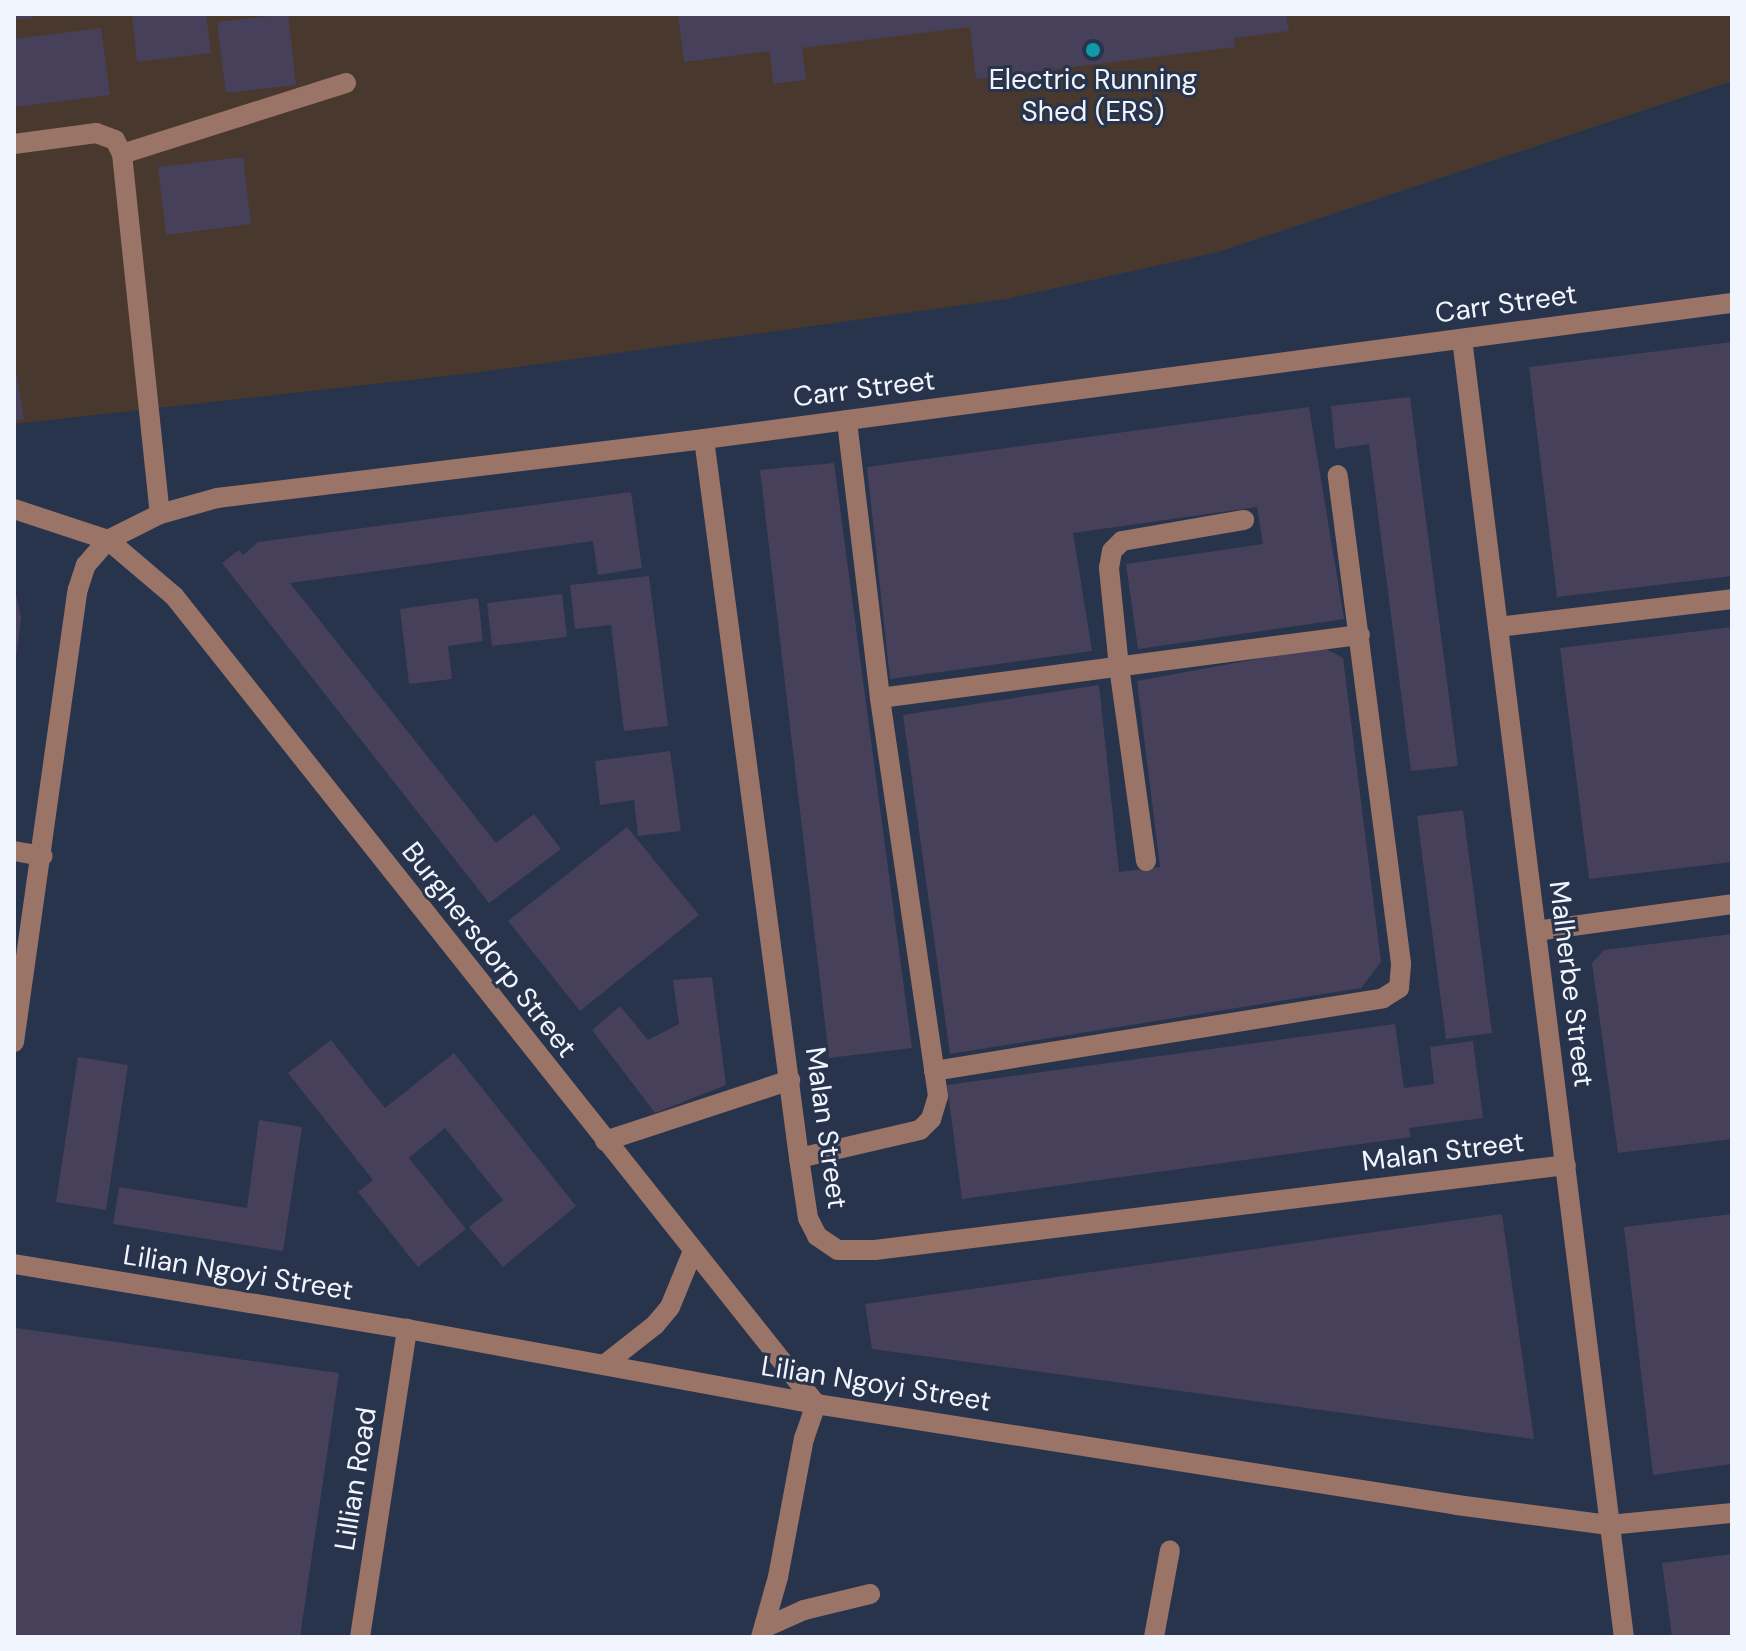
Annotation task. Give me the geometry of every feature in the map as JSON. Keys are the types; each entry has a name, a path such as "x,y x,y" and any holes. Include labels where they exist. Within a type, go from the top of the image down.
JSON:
{"street":[{"path":"122,154 346,83"},
{"path":"14,144 96,133 115,140 122,154 160,514"},
{"name":"Carr Street","path":"108,540 160,514 217,498 704,439 1732,303"},
{"name":"Malherbe Street","path":"1462,339 1624,1637"},
{"path":"799,1158 920,1130 931,1119 938,1096 880,698 847,420"},
{"name":"Malan Street","path":"704,439 799,1158 808,1218 817,1236 838,1250 890,1249 1566,1165"},
{"path":"934,1071 1383,998 1399,988 1401,963 1338,475"},
{"path":"14,509 108,540 86,565 78,589 43,856 14,1042"},
{"path":"1146,861 1119,667 1109,568 1112,551 1122,541 1244,520"},
{"name":"Burghersdorp Street","path":"108,540 174,596 816,1404"},
{"path":"1498,627 1732,599"},
{"path":"880,698 1360,635"},
{"path":"14,851 43,856"},
{"path":"1536,931 1732,904"},
{"path":"605,1141 790,1080"},
{"path":"604,1365 655,1325 670,1307 693,1251"},
{"name":"Lilian Ngoyi Street","path":"14,1264 407,1329 816,1404 1609,1525 1732,1513"},
{"name":"Lillian Road","path":"360,1637 407,1329"},
{"path":"763,1632 778,1577 804,1438 816,1404"},
{"path":"1154,1637 1170,1550"},
{"path":"763,1632 804,1610 870,1594"}],"shaded area":[{"path":"14,14 1732,14 1732,81 1218,252 1006,299 473,373 14,424"}],"building":[{"path":"14,14 32,14 33,18 14,20"},
{"path":"132,14 206,14 211,53 137,62"},
{"path":"288,14 296,85 226,93 217,22"},
{"name":"Electric Running Shed (ERS)","path":"678,14 1286,14 1289,31 1234,38 1235,47 976,79 970,27 802,48 806,80 773,84 770,51 684,62"},
{"path":"101,28 110,95 14,107 14,39"},
{"path":"243,157 251,224 166,235 158,167"},
{"path":"1732,342 1732,576 1557,597 1529,367"},
{"path":"14,359 24,419 14,421"},
{"path":"1410,397 1458,766 1411,771 1369,444 1335,449 1331,406"},
{"path":"1309,407 1344,619 1138,649 1126,564 1263,544 1257,507 1073,533 1092,651 890,679 867,467"},
{"path":"834,463 912,1048 829,1058 760,470"},
{"path":"631,492 642,568 598,575 593,541 290,583 496,843 534,814 561,849 489,903 222,563 239,550 243,555 258,542"},
{"path":"649,576 668,726 624,731 611,625 575,629 570,585"},
{"path":"15,590 21,617 14,658"},
{"path":"562,594 567,637 492,646 487,603"},
{"path":"478,598 483,641 448,646 452,679 409,684 400,609"},
{"path":"1732,627 1732,862 1589,879 1560,648"},
{"path":"1322,647 1343,658 1381,962 1361,988 950,1054 903,715 1099,685 1119,872 1160,867 1137,681"},
{"path":"670,751 681,831 638,836 634,800 600,805 595,761"},
{"path":"1463,810 1492,1033 1446,1039 1417,816"},
{"path":"627,827 699,915 580,1011 508,921"},
{"path":"1732,934 1732,1139 1618,1153 1592,963 1604,950"},
{"path":"712,977 726,1085 655,1113 592,1030 620,1006 648,1040 679,1024 673,980"},
{"path":"1395,1024 1404,1088 1434,1084 1430,1047 1473,1041 1483,1118 1409,1128 1411,1137 962,1199 947,1085"},
{"path":"331,1040 385,1108 454,1053 576,1206 503,1267 469,1227 503,1200 445,1128 409,1158 466,1229 418,1267 358,1192 373,1180 288,1073"},
{"path":"78,1057 128,1065 106,1210 56,1202"},
{"path":"259,1120 302,1127 283,1251 113,1224 119,1187 247,1208"},
{"path":"1502,1214 1534,1439 872,1349 865,1304"},
{"path":"1732,1214 1732,1464 1653,1475 1624,1227"},
{"path":"16,1328 339,1373 300,1637 14,1637"},
{"path":"1732,1554 1732,1637 1672,1637 1662,1563"}],"place":[{"name":"Electric Running Shed (ERS)","path":"1093,50"}]}
